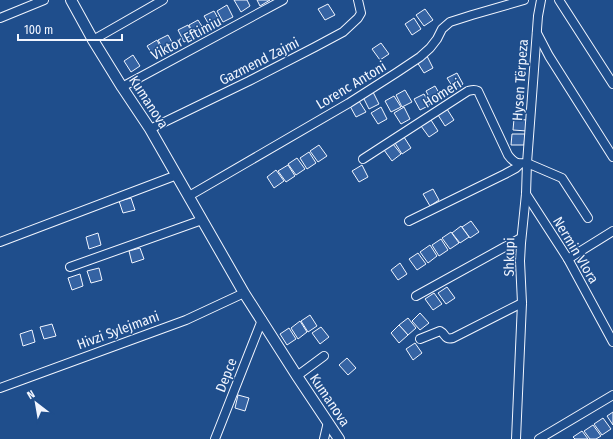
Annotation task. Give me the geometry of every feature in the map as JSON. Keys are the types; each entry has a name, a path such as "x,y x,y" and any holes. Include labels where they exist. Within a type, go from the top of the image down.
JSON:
{"main road":[{"name":"Kumanova","path":"71,0 93,40 150,129 244,293 339,439"}],"street":[{"path":"0,18 44,0"},
{"path":"93,40 163,0"},
{"name":"Viktor Eftimiu","path":"122,87 283,0"},
{"name":"Gazmend Zajmi","path":"150,129 250,81 343,32 358,18 361,13 358,0"},
{"name":"Lorenc Antoni","path":"189,196 349,103 396,73 420,57 430,48 442,29 450,22 524,0"},
{"name":"Hysen Tërpeza","path":"523,163 538,16 541,0"},
{"path":"558,0 613,84"},
{"path":"537,33 549,56 613,157"},
{"name":"Homeri","path":"363,160 468,91 476,90 478,91 508,155 513,161 523,163"},
{"path":"408,222 505,174 523,163 562,178 588,218"},
{"name":"Shkupi","path":"516,439 522,303 520,261 526,194 523,163"},
{"path":"0,242 177,175"},
{"name":"Nermin Vlora","path":"526,194 568,259 613,342"},
{"path":"70,267 202,220"},
{"path":"568,259 613,231"},
{"path":"416,296 521,238"},
{"name":"Hivzi Sylejmani","path":"0,387 186,320 244,293"},
{"path":"420,339 440,331 443,332 449,339 453,338 522,303"},
{"name":"Depce","path":"215,439 262,320"},
{"name":"Kumanova","path":"297,376 324,356"},
{"path":"539,439 613,395"},
{"path":"324,439 328,422"}],"building":[{"path":"234,0 247,0 250,6 241,12"},
{"path":"257,0 270,0 260,6"},
{"path":"328,4 335,15 325,20 318,9"},
{"path":"227,5 233,17 223,22 217,11"},
{"path":"425,9 433,20 424,26 416,15"},
{"path":"214,11 220,22 211,28 204,16"},
{"path":"414,18 421,29 412,35 405,24"},
{"path":"198,20 205,31 195,37 189,25"},
{"path":"188,25 194,37 184,42 178,30"},
{"path":"168,35 174,46 165,52 158,40"},
{"path":"157,40 163,52 154,57 147,46"},
{"path":"381,43 389,54 380,60 372,49"},
{"path":"133,55 140,66 131,72 124,61"},
{"path":"427,56 433,68 424,73 417,62"},
{"path":"457,73 463,84 454,89 447,78"},
{"path":"435,86 442,98 432,103 426,91"},
{"path":"405,90 412,102 402,107 396,95"},
{"path":"373,92 379,104 369,109 363,97"},
{"path":"424,94 430,105 420,110 414,99"},
{"path":"394,96 401,107 391,112 385,101"},
{"path":"359,101 366,112 356,117 350,106"},
{"path":"381,107 387,119 378,124 371,113"},
{"path":"404,107 410,119 401,124 394,113"},
{"path":"447,109 454,120 445,126 438,115"},
{"path":"514,119 527,120 527,131 513,130"},
{"path":"431,120 438,131 429,137 421,126"},
{"path":"512,134 525,134 524,145 511,145"},
{"path":"404,137 411,148 402,154 395,143"},
{"path":"393,144 401,154 392,161 384,150"},
{"path":"319,145 327,156 318,162 310,151"},
{"path":"309,152 316,163 307,169 300,158"},
{"path":"297,158 305,169 296,175 288,164"},
{"path":"288,165 295,176 286,182 278,171"},
{"path":"362,165 368,177 359,182 352,171"},
{"path":"276,170 284,181 274,188 267,177"},
{"path":"433,189 439,200 430,206 423,194"},
{"path":"131,198 135,210 123,213 119,201"},
{"path":"471,221 479,232 470,238 462,227"},
{"path":"461,226 469,237 460,243 452,233"},
{"path":"451,232 459,243 450,249 442,238"},
{"path":"98,233 101,245 89,249 86,237"},
{"path":"441,239 448,250 439,256 432,245"},
{"path":"430,245 437,256 428,263 420,252"},
{"path":"140,248 144,259 132,263 129,251"},
{"path":"418,253 426,264 417,270 409,259"},
{"path":"400,263 407,274 398,280 391,270"},
{"path":"99,268 102,280 91,283 87,271"},
{"path":"80,274 83,286 72,290 68,278"},
{"path":"447,287 455,298 446,304 438,293"},
{"path":"434,293 442,304 433,310 425,299"},
{"path":"420,313 429,323 420,330 412,321"},
{"path":"310,315 317,326 308,332 301,321"},
{"path":"408,318 416,328 408,335 399,325"},
{"path":"300,321 307,332 298,339 291,328"},
{"path":"52,324 56,336 44,339 40,327"},
{"path":"399,325 408,335 399,343 391,333"},
{"path":"321,327 329,337 320,344 312,333"},
{"path":"289,328 296,339 287,345 280,334"},
{"path":"32,330 35,342 23,346 20,334"},
{"path":"415,343 422,353 413,360 406,349"},
{"path":"347,358 356,368 348,375 339,365"},
{"path":"238,395 249,398 245,411 235,408"},
{"path":"613,412 613,425 607,416"},
{"path":"603,418 611,429 602,435 594,424"},
{"path":"593,425 601,436 596,439 590,439 584,431"},
{"path":"582,431 588,439 575,439 573,437"}]}
